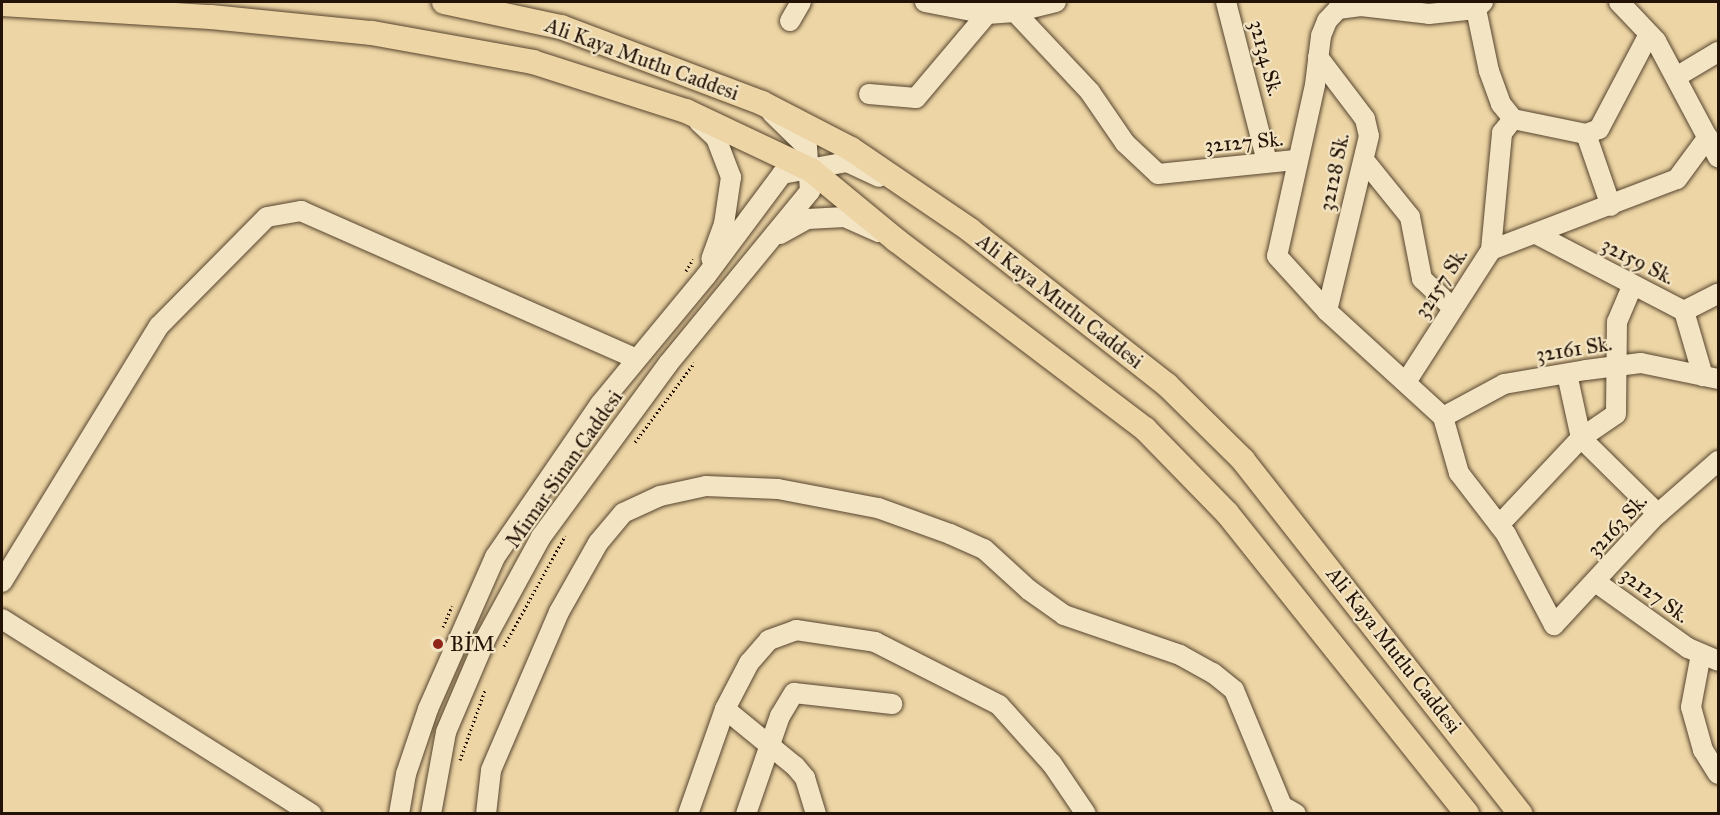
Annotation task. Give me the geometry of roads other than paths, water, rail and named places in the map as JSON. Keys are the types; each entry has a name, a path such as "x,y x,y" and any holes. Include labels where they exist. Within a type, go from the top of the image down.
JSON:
{"main road":[{"name":"Ali Kaya Mutlu Caddesi","path":"444,2 561,27 762,103 851,149 925,199 1167,385 1243,460 1521,813"},
{"name":"Ali Kaya Mutlu Caddesi","path":"2,4 211,17 372,33 533,62 686,111 811,180 896,240 1145,429 1227,513 1467,813"}],"street":[{"path":"790,21 801,2"},
{"path":"925,2 1015,12 1056,2"},
{"name":"32134 Sk.","path":"1226,2 1267,162"},
{"path":"1619,2 1649,34 1676,77 1719,157"},
{"path":"1295,160 1331,5 1429,14 1480,5 1489,71 1501,104 1513,119 1586,134 1599,129 1649,34"},
{"path":"869,94 916,98 989,8"},
{"name":"32127 Sk.","path":"1015,12 1090,92 1125,143 1158,174 1295,160 1277,256 1327,311 1443,417"},
{"path":"1676,77 1719,52"},
{"name":"32128 Sk.","path":"1318,57 1365,119 1369,136 1327,311"},
{"path":"762,103 807,147 811,180"},
{"path":"686,111 716,138 731,177 724,224 705,276"},
{"path":"1491,250 1502,133 1513,119"},
{"path":"1586,134 1611,206"},
{"name":"32157 Sk.","path":"1406,382 1491,250 1677,179 1708,137"},
{"path":"1364,160 1410,217 1422,279 1453,308"},
{"name":"Mimar Sinan Caddesi","path":"431,813 446,732 486,638 541,537 668,364 770,239 811,180 847,162 925,199"},
{"name":"Mimar Sinan Caddesi","path":"399,813 406,774 428,709 495,557 600,404 705,276 782,174 811,180"},
{"path":"2,582 159,326 267,216 301,211 636,359"},
{"path":"770,239 807,219 845,218 896,240"},
{"name":"32159 Sk.","path":"1536,234 1632,286 1684,311 1719,294"},
{"path":"1443,417 1459,473 1499,525 1581,438 1616,414 1617,322 1632,286"},
{"path":"1684,311 1711,378"},
{"name":"32161 Sk.","path":"1443,417 1504,384 1618,366 1641,363 1711,378"},
{"path":"1567,374 1581,438 1658,514"},
{"name":"32163 Sk.","path":"1499,525 1554,625 1597,583 1658,514 1719,461"},
{"path":"486,813 491,770 559,612 598,543 623,513 660,496 706,486 789,491 878,508 950,534 984,549 1064,615 1180,656 1213,673 1234,690 1282,806 1296,813"},
{"name":"32127 Sk.","path":"1597,583 1688,648 1710,657"},
{"path":"2,619 312,813"},
{"path":"688,813 725,709 749,663 769,640 796,630 875,642 999,705 1052,764 1086,813"},
{"path":"1710,657 1691,707 1703,750 1719,774"},
{"path":"746,813 780,716 794,693 892,704"},
{"path":"725,709 770,744 805,778 816,813"}],"place":[{"name":"BİM","path":"438,644"}]}
